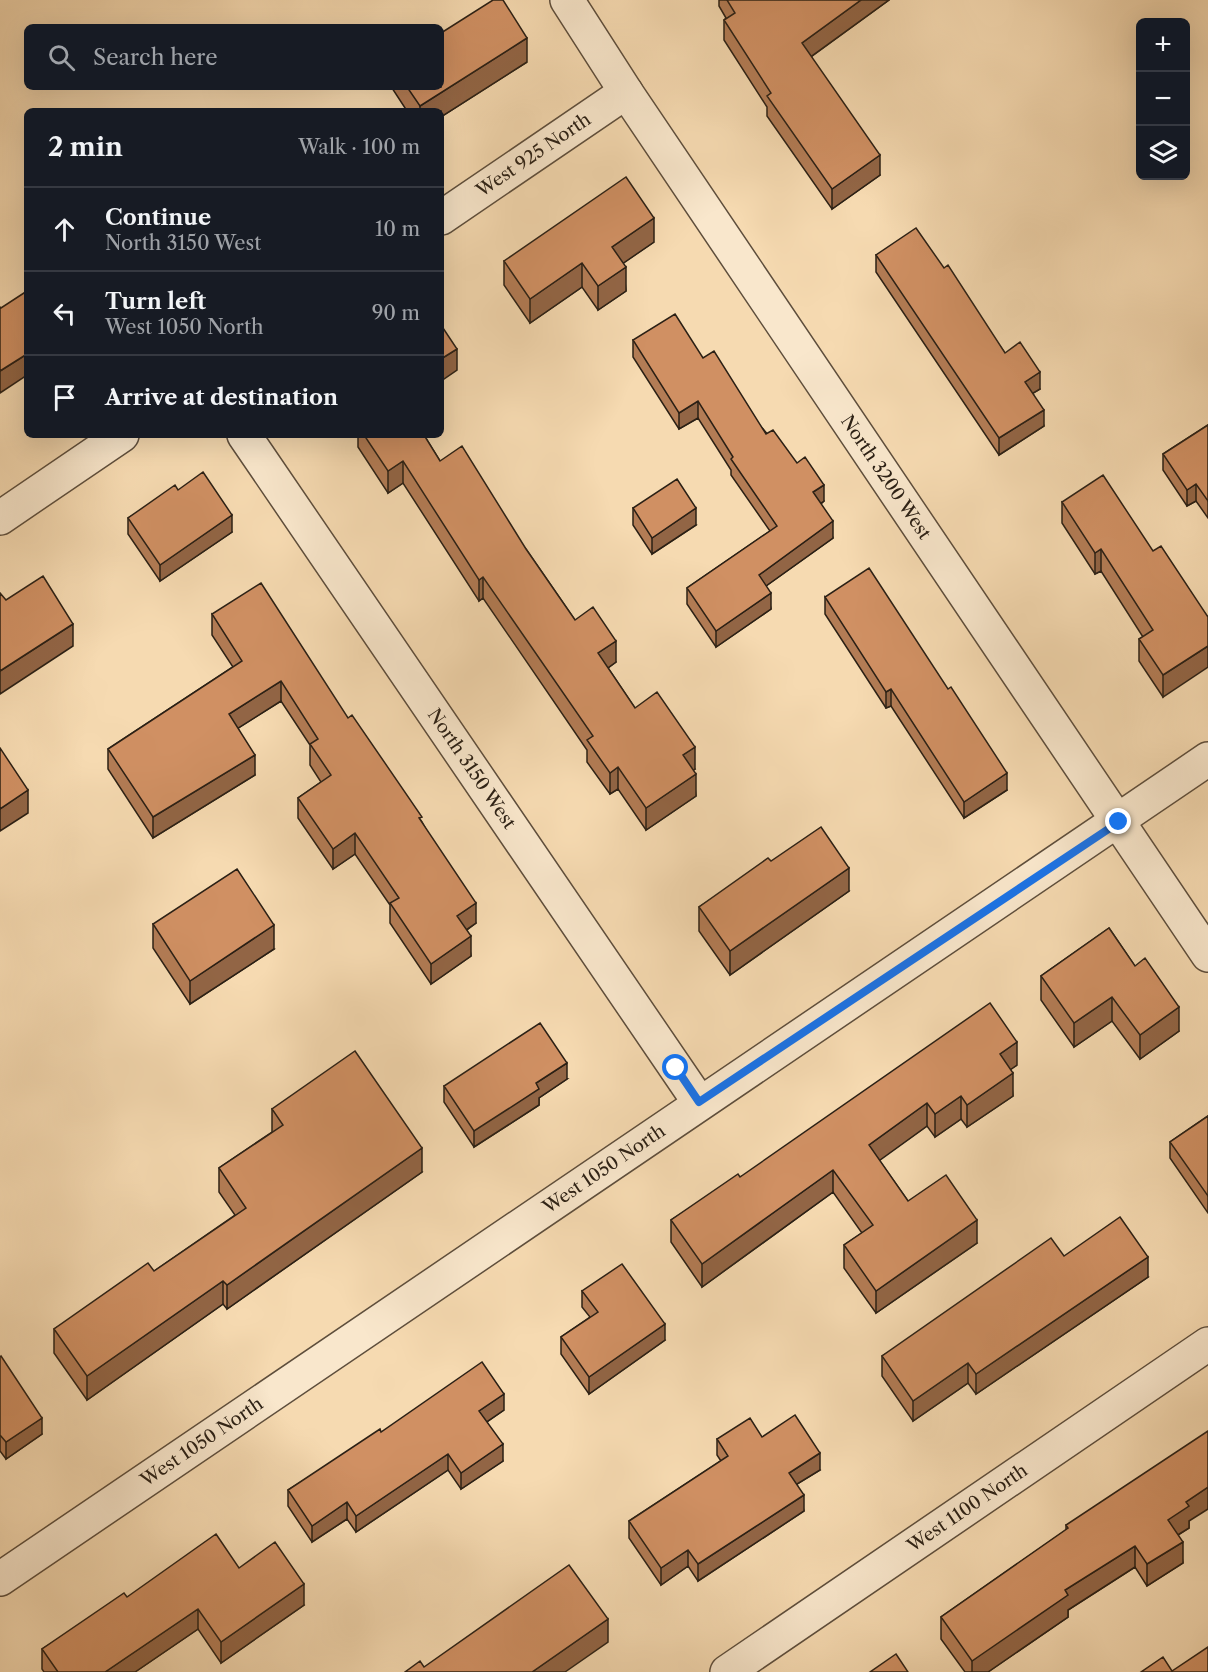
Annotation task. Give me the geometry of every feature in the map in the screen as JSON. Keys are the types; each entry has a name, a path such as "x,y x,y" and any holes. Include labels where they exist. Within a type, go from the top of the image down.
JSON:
{"street":[{"name":"North 3200 West","path":"567,0 626,92 1208,955"},
{"name":"West 925 North","path":"444,216 626,92"},
{"path":"0,518 118,438"},
{"name":"North 3150 West","path":"246,438 699,1102"},
{"name":"West 1050 North","path":"0,1579 699,1102 1119,822 1208,759"},
{"name":"West 1100 North","path":"727,1672 1208,1344"}],"building":[{"path":"493,0 503,0 527,38 420,106 409,90 444,90 444,31"},
{"path":"727,0 861,0 802,43 880,155 832,189 767,96 771,93 724,20 735,13"},
{"path":"626,177 654,218 612,247 626,267 598,286 582,263 530,299 504,261"},
{"path":"916,228 944,268 948,265 1005,353 1020,342 1040,372 1025,382 1044,410 999,438 876,255"},
{"path":"24,293 24,356 0,371 0,307"},
{"path":"675,314 703,358 714,351 766,434 773,430 797,463 805,457 824,485 813,492 833,521 759,575 771,593 716,631 687,588 777,526 731,459 733,457 698,401 679,413 633,340"},
{"path":"444,330 457,349 444,357"},
{"path":"1208,425 1208,501 1196,484 1187,490 1163,454"},
{"path":"366,438 426,438 440,461 462,446 526,549 575,620 593,607 616,641 598,653 635,708 657,692 695,747 683,755 696,774 646,808 618,767 610,773 587,740 593,736 483,577 479,580 403,461 388,471"},
{"path":"203,472 232,515 160,565 128,518 175,485 178,490"},
{"path":"1103,475 1153,551 1161,546 1208,617 1208,646 1163,675 1139,639 1153,630 1101,549 1095,553 1062,502"},
{"path":"677,479 696,508 652,538 633,508"},
{"path":"869,568 948,689 951,687 1007,773 964,802 891,689 886,692 825,597"},
{"path":"43,576 73,624 0,671 0,593 6,600"},
{"path":"261,583 348,718 352,715 422,817 419,818 476,903 457,916 471,936 431,964 390,903 399,898 355,833 333,849 298,798 331,775 310,744 318,739 281,681 229,714 255,755 153,817 108,749 242,661 212,614"},
{"path":"0,748 28,790 0,809"},
{"path":"821,827 849,868 730,951 699,907 768,858 771,861"},
{"path":"237,869 274,925 190,981 153,924"},
{"path":"1109,928 1135,966 1145,958 1179,1007 1140,1035 1112,997 1074,1023 1041,976"},
{"path":"990,1003 1017,1042 1000,1054 1013,1073 967,1105 961,1096 935,1114 927,1103 869,1145 908,1201 946,1175 977,1220 876,1291 844,1245 873,1225 833,1170 702,1264 671,1220 738,1174 740,1177"},
{"path":"540,1023 567,1063 536,1083 539,1089 474,1131 444,1086"},
{"path":"355,1051 422,1148 227,1285 223,1281 87,1376 54,1329 148,1263 154,1271 246,1208 219,1168 283,1125 272,1109"},
{"path":"1208,1116 1208,1196 1170,1142"},
{"path":"1120,1217 1148,1257 976,1374 968,1363 913,1401 882,1356 1051,1238 1064,1256"},
{"path":"622,1264 665,1324 589,1377 561,1337 598,1312 582,1291"},
{"path":"1,1356 42,1418 6,1442 0,1435"},
{"path":"482,1362 504,1394 479,1411 503,1444 461,1473 448,1454 356,1516 347,1502 312,1526 288,1490 380,1429 381,1432"},
{"path":"795,1415 820,1453 789,1473 804,1495 698,1564 688,1550 661,1568 629,1521 728,1456 717,1439 750,1418 762,1437"},
{"path":"1208,1431 1208,1487 1186,1502 1189,1506 1168,1520 1183,1542 1147,1564 1135,1546 1065,1590 1068,1595 972,1661 941,1617 1068,1528 1066,1525"},
{"path":"216,1534 239,1568 275,1542 304,1584 221,1642 198,1609 105,1672 58,1672 42,1649 124,1593 127,1597"},
{"path":"569,1565 608,1619 532,1672 405,1672 420,1661 424,1667"},
{"path":"1208,1647 1208,1672 1141,1672 1163,1657 1172,1671"},
{"path":"896,1654 908,1672 870,1672"}],"route":[{"path":"676,1068 699,1102 1119,822"}]}
